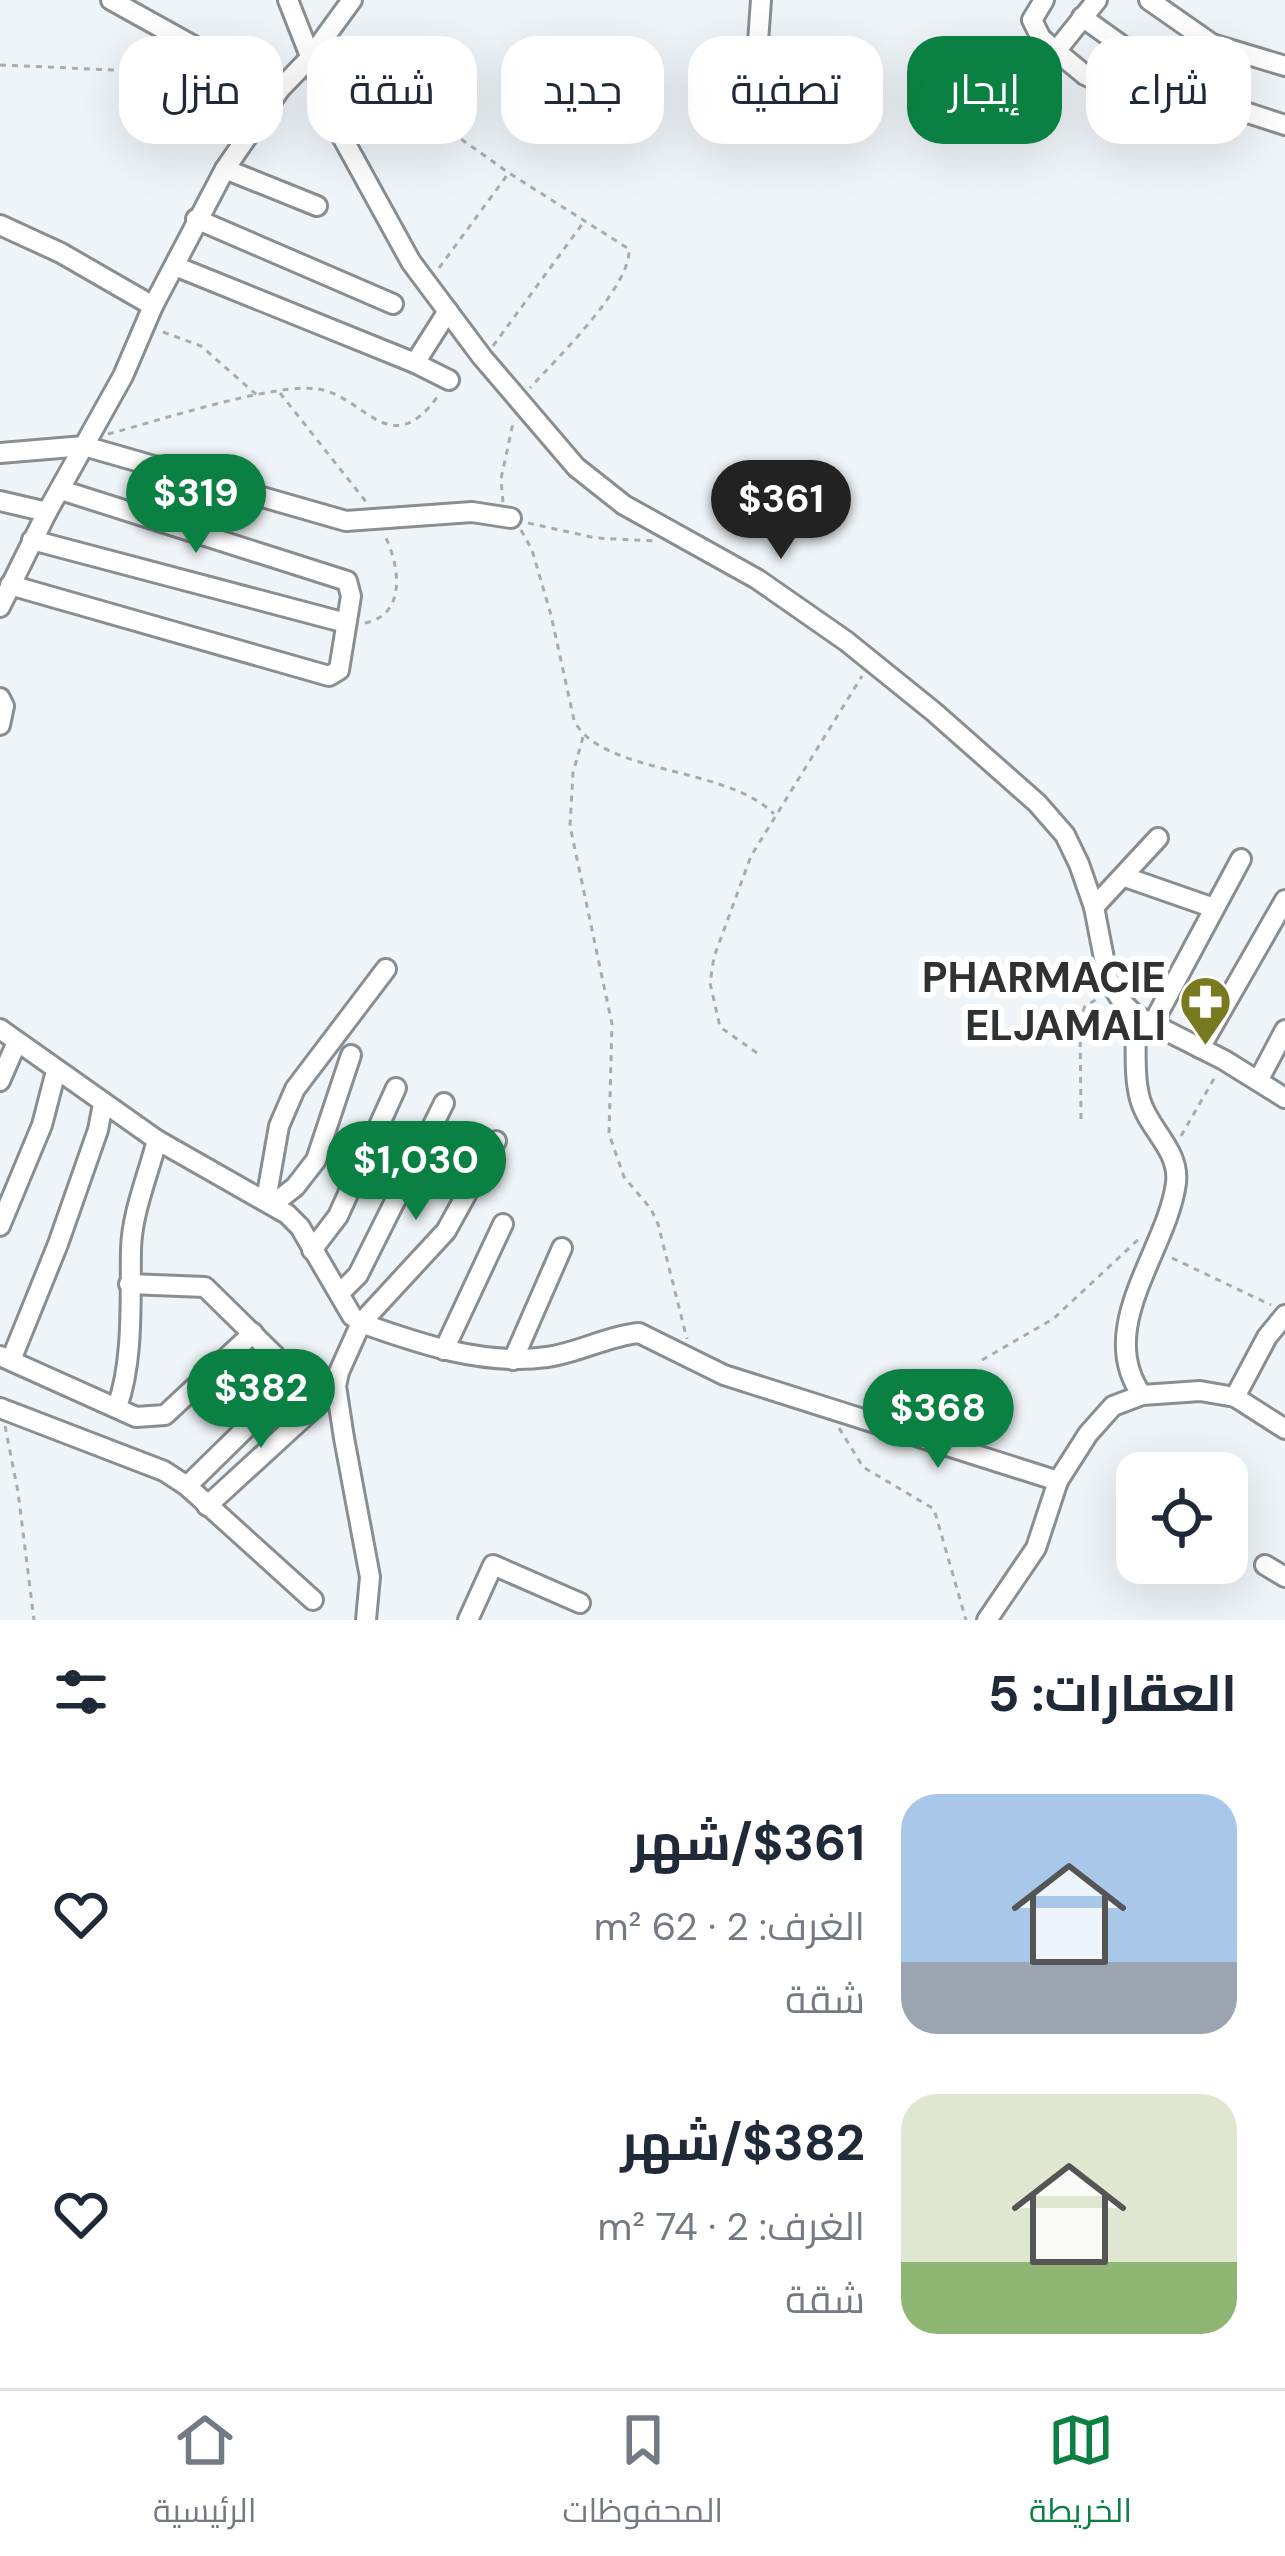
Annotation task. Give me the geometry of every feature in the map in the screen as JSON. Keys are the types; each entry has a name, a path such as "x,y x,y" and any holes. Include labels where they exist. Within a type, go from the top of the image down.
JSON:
{"street":[{"path":"111,0 175,36"},
{"path":"288,0 307,52"},
{"path":"325,36 352,0"},
{"path":"758,36 761,0"},
{"path":"1040,36 1032,20 1044,0"},
{"path":"1062,43 1096,0"},
{"path":"1149,0 1211,44 1285,66"},
{"path":"1082,17 1109,36"},
{"path":"1062,56 1085,75 1123,93 1155,98 1196,96 1285,125"},
{"path":"283,86 307,60"},
{"path":"0,607 123,376 196,219 242,144"},
{"path":"345,144 411,262 482,358 576,467 624,505 757,579 934,712 1053,819 1079,864 1094,907 1108,980 1118,996 1144,1019 1285,1098"},
{"path":"225,169 317,206"},
{"path":"196,219 393,304"},
{"path":"0,225 76,261 153,306"},
{"path":"175,266 449,380"},
{"path":"415,363 448,311"},
{"path":"0,453 86,443 328,518 377,521 472,512 511,518"},
{"path":"10,585 336,676 351,586 335,575 61,490"},
{"path":"0,501 47,512"},
{"path":"32,540 346,623"},
{"path":"0,698 4,706 0,725"},
{"path":"1094,907 1158,838"},
{"path":"1142,1395 1130,1379 1125,1359 1127,1335 1177,1170 1138,1094 1144,1019 1240,859"},
{"path":"1125,877 1214,908"},
{"path":"1200,1048 1285,900"},
{"path":"270,1202 279,1126 296,1088 386,969"},
{"path":"0,1029 157,1140 270,1202 300,1227 352,1316 361,1323 444,1350 513,1360 550,1357 639,1333 691,1360 834,1411 1058,1481"},
{"path":"1258,1081 1285,1030"},
{"path":"0,1081 17,1042"},
{"path":"270,1202 295,1187 316,1160 351,1055"},
{"path":"0,1226 42,1125 56,1071"},
{"path":"312,1250 338,1216 396,1088"},
{"path":"340,1293 358,1275 444,1103"},
{"path":"103,1104 58,1244 5,1358 136,1418 165,1415 254,1334"},
{"path":"117,1407 136,1215 157,1140"},
{"path":"206,1506 336,1386 361,1323 446,1231 496,1141"},
{"path":"444,1350 503,1224"},
{"path":"513,1360 562,1248"},
{"path":"129,1284 205,1287 321,1401"},
{"path":"1235,1397 1285,1314"},
{"path":"187,1486 297,1378"},
{"path":"336,1386 370,1577 366,1620"},
{"path":"987,1620 1036,1548 1058,1481 1088,1434 1113,1406 1142,1395 1200,1391 1235,1397 1285,1429"},
{"path":"1,1408 143,1461 187,1486 313,1600"},
{"path":"468,1620 493,1565 580,1603"},
{"path":"1265,1565 1285,1577"}],"path":[{"path":"0,65 119,69"},
{"path":"428,283 509,173"},
{"path":"482,358 516,320 584,221"},
{"path":"144,326 201,346 258,396"},
{"path":"86,443 258,396 323,389 375,421 403,424 428,410 449,380"},
{"path":"511,518 596,538 692,540"},
{"path":"757,1053 720,1028 710,983 714,957 752,856 774,814 872,663"},
{"path":"583,735 573,773 570,826 612,1024 609,1134 624,1177 658,1224 680,1299 691,1360"},
{"path":"1082,1119 1083,1010 1094,999 1118,996"},
{"path":"1171,1153 1224,1060"},
{"path":"982,1360 1053,1319 1123,1250 1164,1223"},
{"path":"1154,1250 1285,1314"},
{"path":"1,1408 18,1492 34,1620"},
{"path":"834,1411 839,1429 863,1467 934,1509 967,1620"}],"place":[{"name":"PHARMACIE ELJAMALI","path":"1205,1047"}]}
